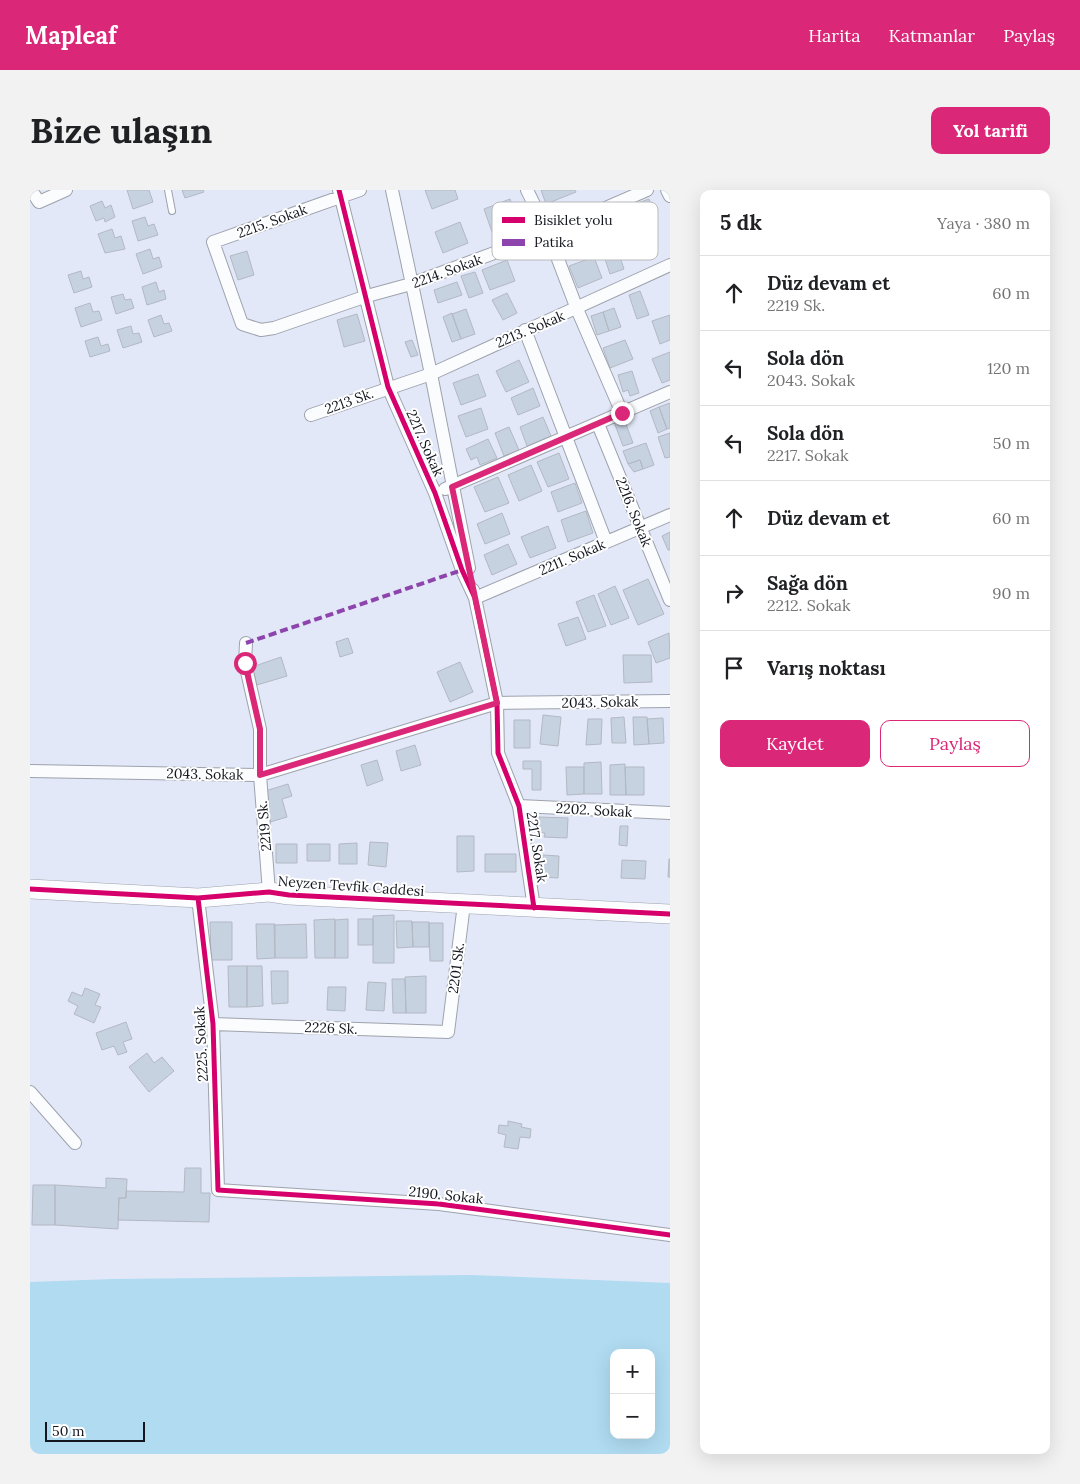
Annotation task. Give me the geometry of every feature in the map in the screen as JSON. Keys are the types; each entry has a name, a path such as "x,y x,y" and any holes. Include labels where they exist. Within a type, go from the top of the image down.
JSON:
{"street":[{"path":"31,190 39,202 62,192"},
{"name":"2215. Sokak","path":"242,324 213,242 340,193 360,190"},
{"path":"392,190 431,374 475,598"},
{"path":"527,190 533,202"},
{"name":"2214. Sokak","path":"619,202 647,190"},
{"path":"667,190 670,196"},
{"name":"2217. Sokak","path":"340,193 388,387 435,493 462,570 475,598 497,703 498,753 519,806 534,908"},
{"name":"2214. Sokak","path":"242,324 261,330 274,328 367,296 411,284 492,254"},
{"path":"558,260 577,309 622,413"},
{"name":"2213. Sokak","path":"388,387 431,374 670,265"},
{"path":"524,330 606,542"},
{"name":"2213 Sk.","path":"311,415 388,387"},
{"path":"435,493 565,439 670,392"},
{"name":"2216. Sokak","path":"598,424 670,600"},
{"name":"2211. Sokak","path":"475,598 670,515"},
{"name":"2219 Sk.","path":"246,643 245,663 260,729 260,775 269,892"},
{"name":"2043. Sokak","path":"30,771 260,775 497,703 670,701"},
{"name":"2202. Sokak","path":"519,806 670,813"},
{"name":"Neyzen Tevfik Caddesi","path":"30,889 198,898 269,892 670,914"},
{"name":"2225. Sokak","path":"198,898 213,1024 218,1190"},
{"name":"2201 Sk.","path":"448,1032 464,904"},
{"name":"2226 Sk.","path":"213,1024 448,1032"},
{"path":"30,1092 75,1143"},
{"name":"2190. Sokak","path":"218,1190 439,1204 670,1235"}],"lane":[{"path":"168,190 172,211"}],"water":[{"path":"470,1275 670,1283 670,1454 30,1454 30,1282 113,1279"}],"building":[{"path":"127,190 149,190 153,202 133,209"},
{"path":"182,190 203,190 204,192 185,198"},
{"path":"425,190 455,190 458,199 432,209"},
{"path":"541,190 575,190 576,192 551,202 545,202"},
{"path":"102,201 105,208 111,205 115,217 105,222 104,218 96,221 90,206"},
{"path":"492,206 492,232 484,209"},
{"path":"145,217 148,226 154,224 158,235 138,241 132,221"},
{"path":"460,222 468,243 443,253 435,232"},
{"path":"112,229 115,238 121,236 125,249 105,253 98,234"},
{"path":"150,249 153,259 159,257 162,267 143,274 136,254"},
{"path":"247,251 254,275 238,280 230,256"},
{"path":"507,260 515,281 490,290 482,270"},
{"path":"586,260 595,260 602,278 578,288 569,266"},
{"path":"605,260 621,260 624,269 610,274"},
{"path":"81,271 83,279 89,277 92,287 74,293 68,275"},
{"path":"475,272 483,293 469,298 461,276"},
{"path":"156,282 159,292 164,290 166,299 147,305 142,287"},
{"path":"457,282 462,295 438,303 434,290"},
{"path":"640,291 649,315 637,319 629,295"},
{"path":"507,293 517,313 503,320 492,300"},
{"path":"123,294 125,300 131,299 134,308 116,314 111,297"},
{"path":"90,303 93,312 99,311 102,320 81,327 75,308"},
{"path":"614,308 621,327 609,331 603,312"},
{"path":"466,309 475,334 461,339 452,314"},
{"path":"603,312 609,331 597,335 591,316"},
{"path":"452,313 461,339 452,342 443,317"},
{"path":"357,314 365,341 344,347 337,320"},
{"path":"161,315 164,324 169,323 172,331 154,337 148,320"},
{"path":"670,315 670,340 660,344 652,321"},
{"path":"131,326 133,334 139,333 142,342 123,348 117,330"},
{"path":"98,337 101,346 108,344 110,351 90,357 85,341"},
{"path":"412,340 418,355 411,357 405,342"},
{"path":"625,340 633,359 610,368 603,348"},
{"path":"670,352 670,380 662,383 652,359"},
{"path":"519,360 529,382 506,392 496,371"},
{"path":"632,371 639,393 630,396 628,390 623,392 618,375"},
{"path":"478,374 486,396 461,405 453,383"},
{"path":"533,388 540,406 518,415 511,398"},
{"path":"670,403 670,428 667,429 659,407"},
{"path":"659,407 667,429 658,433 650,411"},
{"path":"481,408 488,429 466,437 458,416"},
{"path":"543,417 551,436 527,446 520,427"},
{"path":"624,419 633,443 623,446 614,422"},
{"path":"509,427 519,450 504,456 495,433"},
{"path":"670,433 670,457 665,458 658,437"},
{"path":"488,439 497,458 480,465 477,457 471,460 466,449"},
{"path":"646,443 654,465 643,469 640,460 628,464 623,451"},
{"path":"559,453 569,479 548,487 537,462"},
{"path":"640,460 643,469 634,472 628,464"},
{"path":"531,465 542,491 519,501 508,475"},
{"path":"498,477 509,503 485,512 474,487"},
{"path":"575,483 582,503 558,512 551,492"},
{"path":"586,511 593,533 568,542 561,520"},
{"path":"502,513 510,534 485,544 477,524"},
{"path":"548,526 556,548 530,558 521,537"},
{"path":"670,532 670,550 668,550 662,536"},
{"path":"508,544 517,564 492,575 484,555"},
{"path":"648,579 664,614 638,625 623,590"},
{"path":"615,586 629,618 611,625 598,594"},
{"path":"594,595 606,626 588,632 576,602"},
{"path":"578,617 586,639 566,646 558,624"},
{"path":"669,633 670,658 656,663 648,642"},
{"path":"348,638 353,653 340,657 336,642"},
{"path":"623,655 651,655 652,682 624,683"},
{"path":"281,657 287,676 257,685 252,667"},
{"path":"460,662 473,692 450,702 437,672"},
{"path":"543,715 561,717 558,746 540,744"},
{"path":"624,717 626,743 612,743 611,718"},
{"path":"633,717 647,717 649,744 634,745"},
{"path":"663,718 664,743 649,744 647,719"},
{"path":"588,719 602,719 601,744 586,745"},
{"path":"514,720 530,720 530,748 514,748"},
{"path":"415,745 421,765 401,771 396,751"},
{"path":"377,760 383,780 367,786 361,765"},
{"path":"523,761 541,761 541,790 532,790 532,769 523,769"},
{"path":"601,762 602,794 584,794 584,763"},
{"path":"625,764 626,795 610,795 610,765"},
{"path":"566,767 584,767 584,794 567,795"},
{"path":"625,767 644,767 644,795 626,795"},
{"path":"288,784 292,796 282,799 287,817 270,822 262,792"},
{"path":"539,817 568,818 567,838 544,837 545,833 539,832"},
{"path":"620,826 628,826 627,846 619,845"},
{"path":"457,836 474,836 474,871 457,872"},
{"path":"370,842 388,843 386,867 368,865"},
{"path":"357,843 357,864 339,864 339,844"},
{"path":"276,844 297,844 297,863 276,863"},
{"path":"307,844 330,844 330,861 307,861"},
{"path":"485,854 516,854 516,872 485,872"},
{"path":"543,855 559,856 558,878 541,877"},
{"path":"669,859 670,877 668,877"},
{"path":"622,860 646,861 645,879 621,878"},
{"path":"394,915 394,963 373,963 373,916"},
{"path":"335,919 335,958 315,958 314,920"},
{"path":"348,919 348,958 335,958 335,920"},
{"path":"358,919 373,919 373,945 358,945"},
{"path":"396,921 412,921 413,947 397,948"},
{"path":"210,922 232,922 232,960 211,960"},
{"path":"412,922 429,922 429,947 413,947"},
{"path":"429,923 443,923 443,961 430,961"},
{"path":"256,924 275,924 275,958 257,959"},
{"path":"306,924 307,958 275,958 274,925"},
{"path":"228,966 247,966 247,1007 229,1007"},
{"path":"247,966 262,966 263,1006 247,1007"},
{"path":"271,971 288,971 288,1003 272,1004"},
{"path":"426,976 426,1013 406,1013 405,977"},
{"path":"392,979 405,979 406,1013 393,1013"},
{"path":"368,982 386,983 384,1011 366,1010"},
{"path":"328,987 346,987 345,1011 327,1010"},
{"path":"85,988 100,994 95,1005 101,1007 94,1023 74,1014 78,1006 68,1001 72,992 82,996"},
{"path":"126,1022 132,1039 123,1042 127,1052 118,1055 114,1046 102,1050 96,1033"},
{"path":"147,1053 154,1063 162,1057 174,1071 149,1092 129,1067"},
{"path":"508,1121 522,1124 521,1127 531,1129 530,1138 520,1137 518,1149 504,1147 506,1135 498,1133 499,1125 508,1126"},
{"path":"185,1168 201,1168 201,1193 210,1193 209,1222 118,1220 119,1198 126,1198 126,1191 184,1192"},
{"path":"106,1178 127,1179 126,1198 119,1198 118,1229 55,1225 55,1185 106,1188"},
{"path":"33,1185 55,1185 55,1225 32,1225"}],"marked path":[{"path":"246,643 462,570"}],"cycle path":[{"path":"339,190 388,387 435,493 462,570 475,598 497,703 498,753 519,806 534,908"},
{"path":"30,889 198,898 269,892 289,895 670,914"},
{"path":"198,898 213,1024 218,1190 439,1204 670,1235"}],"route":[{"path":"245,663 260,729 260,775 497,703 452,487 622,413"}]}
